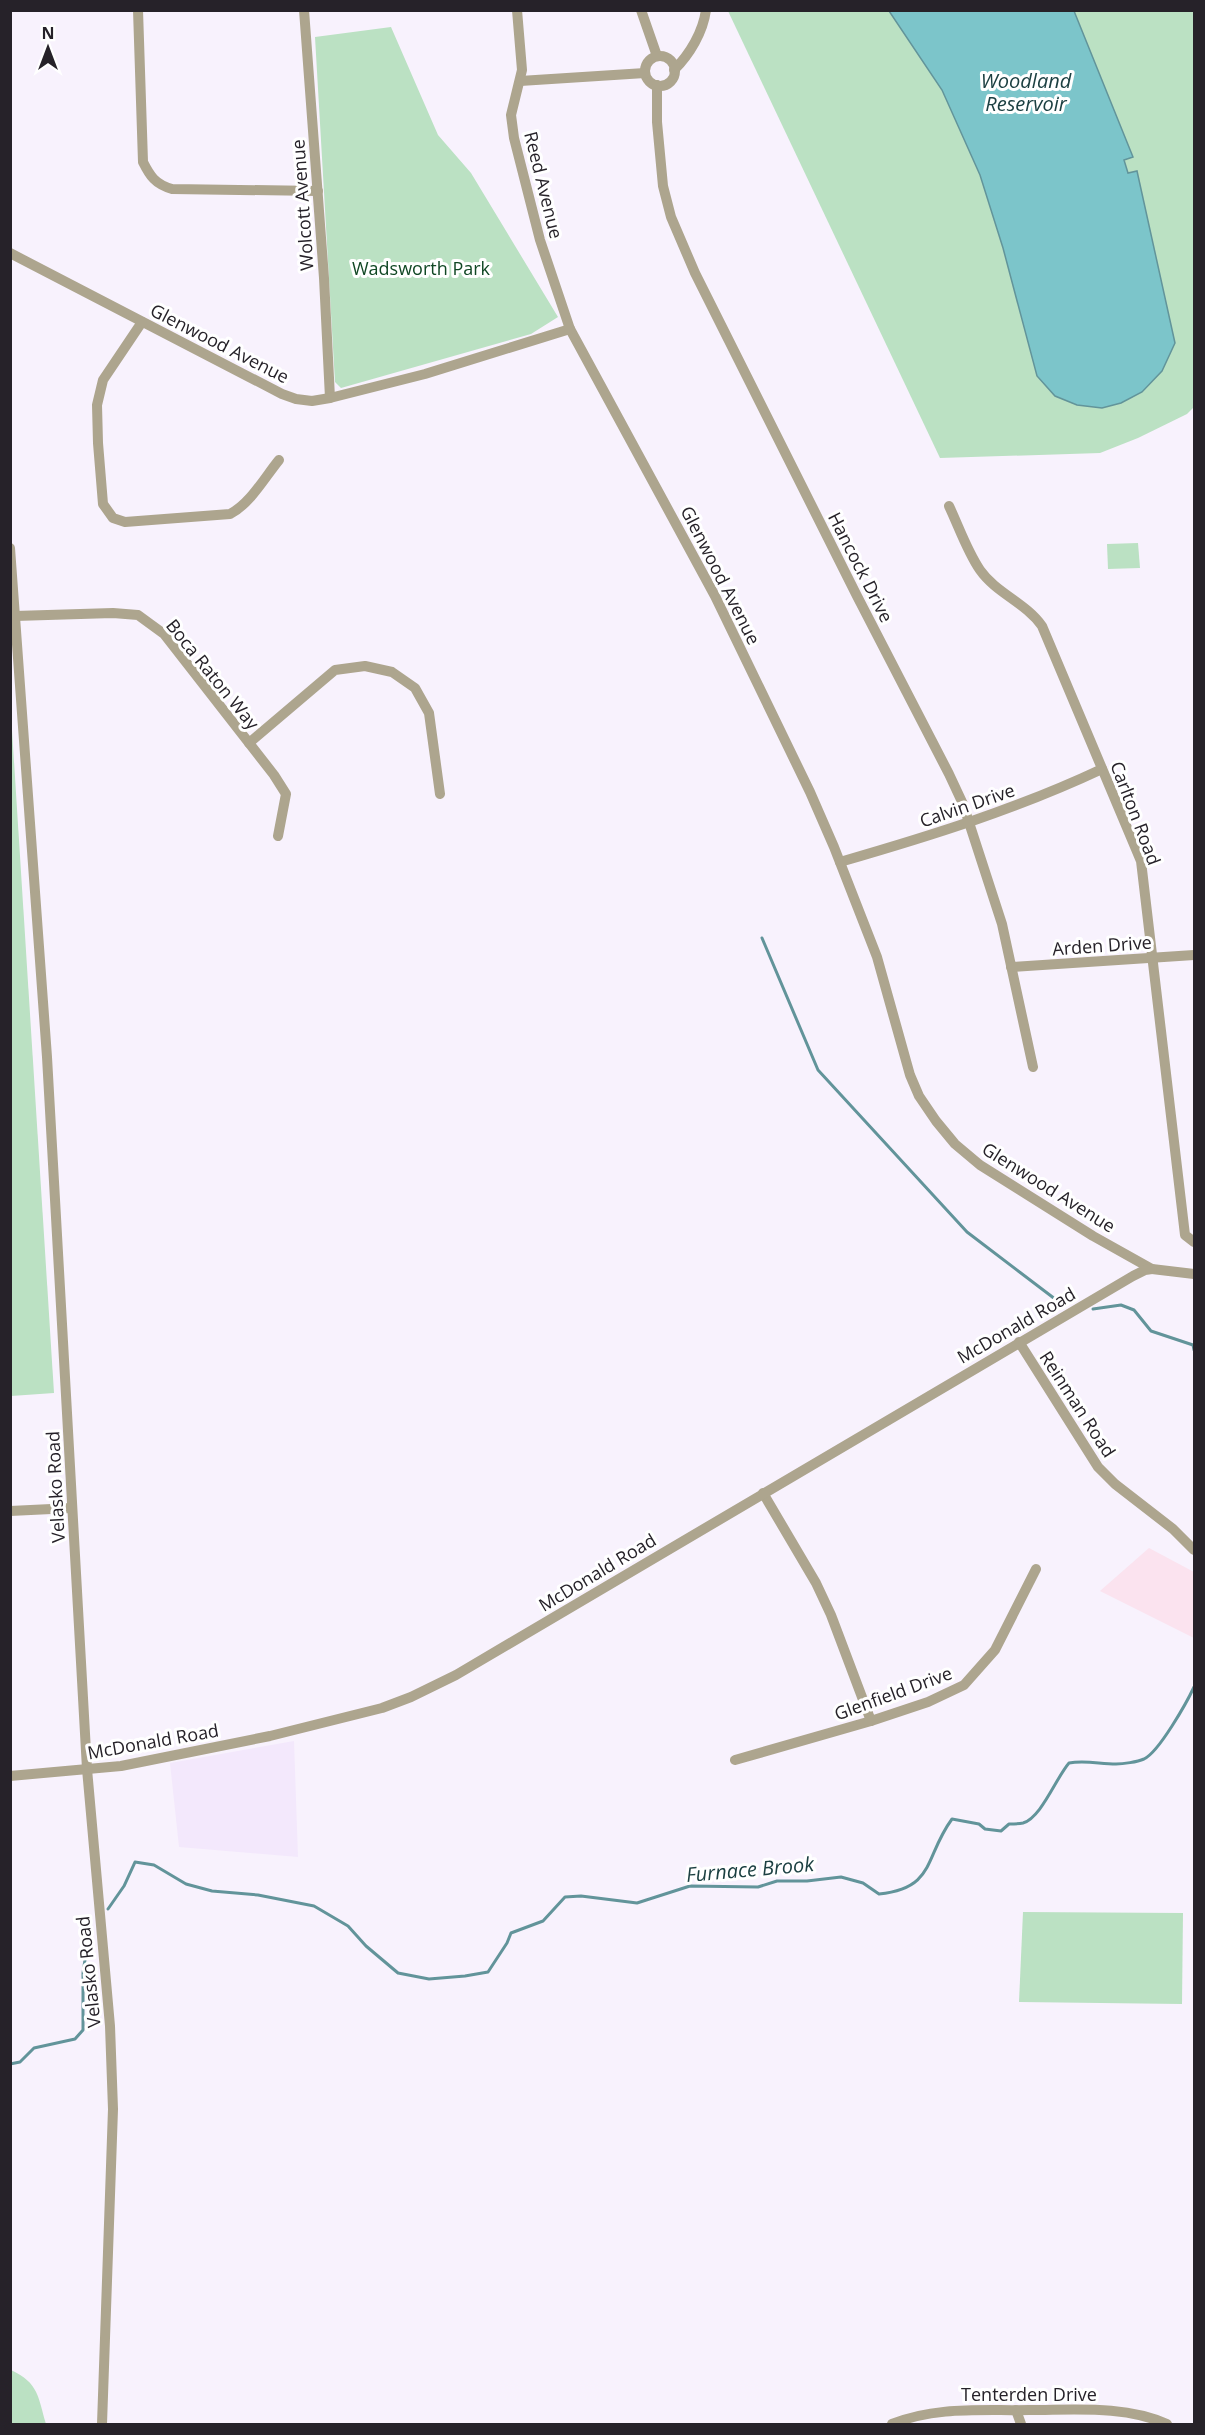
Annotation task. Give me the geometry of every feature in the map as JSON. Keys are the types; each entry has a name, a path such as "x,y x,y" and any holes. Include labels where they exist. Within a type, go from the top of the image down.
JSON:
{"street":[{"path":"138,10 143,162 150,177 172,189 318,191"},
{"name":"Wolcott Avenue","path":"304,10 318,191 330,398"},
{"name":"Reed Avenue","path":"517,10 520,34 520,81 511,115 514,138 540,240 570,329"},
{"path":"641,10 657,56"},
{"path":"674,70 666,58 657,56 646,64 645,73 649,81 657,85 670,82 674,70 696,40 706,10"},
{"path":"520,81 645,73"},
{"name":"Hancock Drive","path":"657,85 657,122 663,186 675,226 705,294 949,774 970,824 999,913 1033,1067"},
{"name":"Glenwood Avenue","path":"10,253 282,394 296,399 312,401 330,398 425,374 570,329 715,596 810,792 877,957 910,1075 919,1096 955,1144 980,1165 1093,1236 1152,1269 1194,1274"},
{"path":"142,322 99,389 98,443 103,504 113,518 125,522 230,514 248,499 279,460"},
{"name":"Carlton Road","path":"949,506 980,570 998,588 1035,617 1042,626 1141,861 1185,1235 1194,1242"},
{"name":"Velasko Road","path":"10,548 47,1057 87,1769 110,2026 113,2109 102,2424"},
{"name":"Boca Raton Way","path":"15,616 113,613 138,615 164,634 249,742 286,794 278,836"},
{"path":"249,742 334,670 365,666 392,672 415,688 429,713 440,794"},
{"name":"Calvin Drive","path":"840,862 970,824 1065,787 1102,769"},
{"name":"Arden Drive","path":"1011,967 1194,955"},
{"name":"McDonald Road","path":"10,1776 121,1766 346,1719 411,1697 456,1675 1132,1276 1152,1269"},
{"name":"Reinman Road","path":"1019,1342 1098,1467 1115,1484 1173,1529 1194,1550"},
{"path":"764,1493 826,1604 871,1721"},
{"path":"10,1511 72,1508"},
{"name":"Glenfield Drive","path":"735,1760 871,1721 928,1702 964,1685 995,1650 1036,1569"},
{"path":"1016,2410 1021,2424"},
{"name":"Tenterden Drive","path":"892,2424 929,2414 951,2411 1016,2410 1101,2410 1167,2424"}],"shaded area":[{"path":"1149,1548 1194,1572 1194,1638 1100,1591"},
{"path":"294,1741 298,1857 179,1847 170,1763"}],"green space":[{"path":"728,11 1194,11 1194,407 1187,414 1138,438 1100,453 940,458"},
{"name":"Wadsworth Park","path":"391,27 438,135 471,173 558,317 531,334 341,388 335,382 315,37"},
{"path":"1138,543 1140,568 1108,569 1107,544"},
{"path":"11,714 54,1393 10,1396"},
{"path":"1023,1912 1183,1913 1182,2004 1019,2002"},
{"path":"11,2370 27,2380 36,2392 46,2424 11,2424"}],"water":[{"name":"Woodland Reservoir","path":"889,11 1074,11 1133,157 1124,160 1128,173 1137,171 1175,343 1162,371 1142,392 1121,403 1102,408 1077,405 1055,396 1037,376 1003,248 980,175 942,90"}],"waterway":[{"path":"762,938 818,1070 967,1232 1059,1302"},
{"path":"1093,1309 1121,1305 1134,1310 1151,1331 1193,1345 1194,1350"},
{"name":"Furnace Brook","path":"108,1909 124,1886 135,1862 154,1865 186,1884 212,1891 258,1895 314,1906 348,1926 366,1946 398,1973 429,1979 488,1972 511,1933 543,1921 565,1897 581,1896 637,1903 690,1886 758,1887 777,1881 807,1881 841,1877 863,1883 879,1894 897,1891 920,1878 952,1819 979,1824 985,1829 1001,1831 1009,1824 1030,1820 1042,1806 1069,1763 1119,1764 1134,1762 1150,1755 1165,1737 1194,1687"},
{"name":"Furnace Brook","path":"10,2064 20,2062 34,2048 75,2039 83,2030 83,1973 89,1933"}]}
